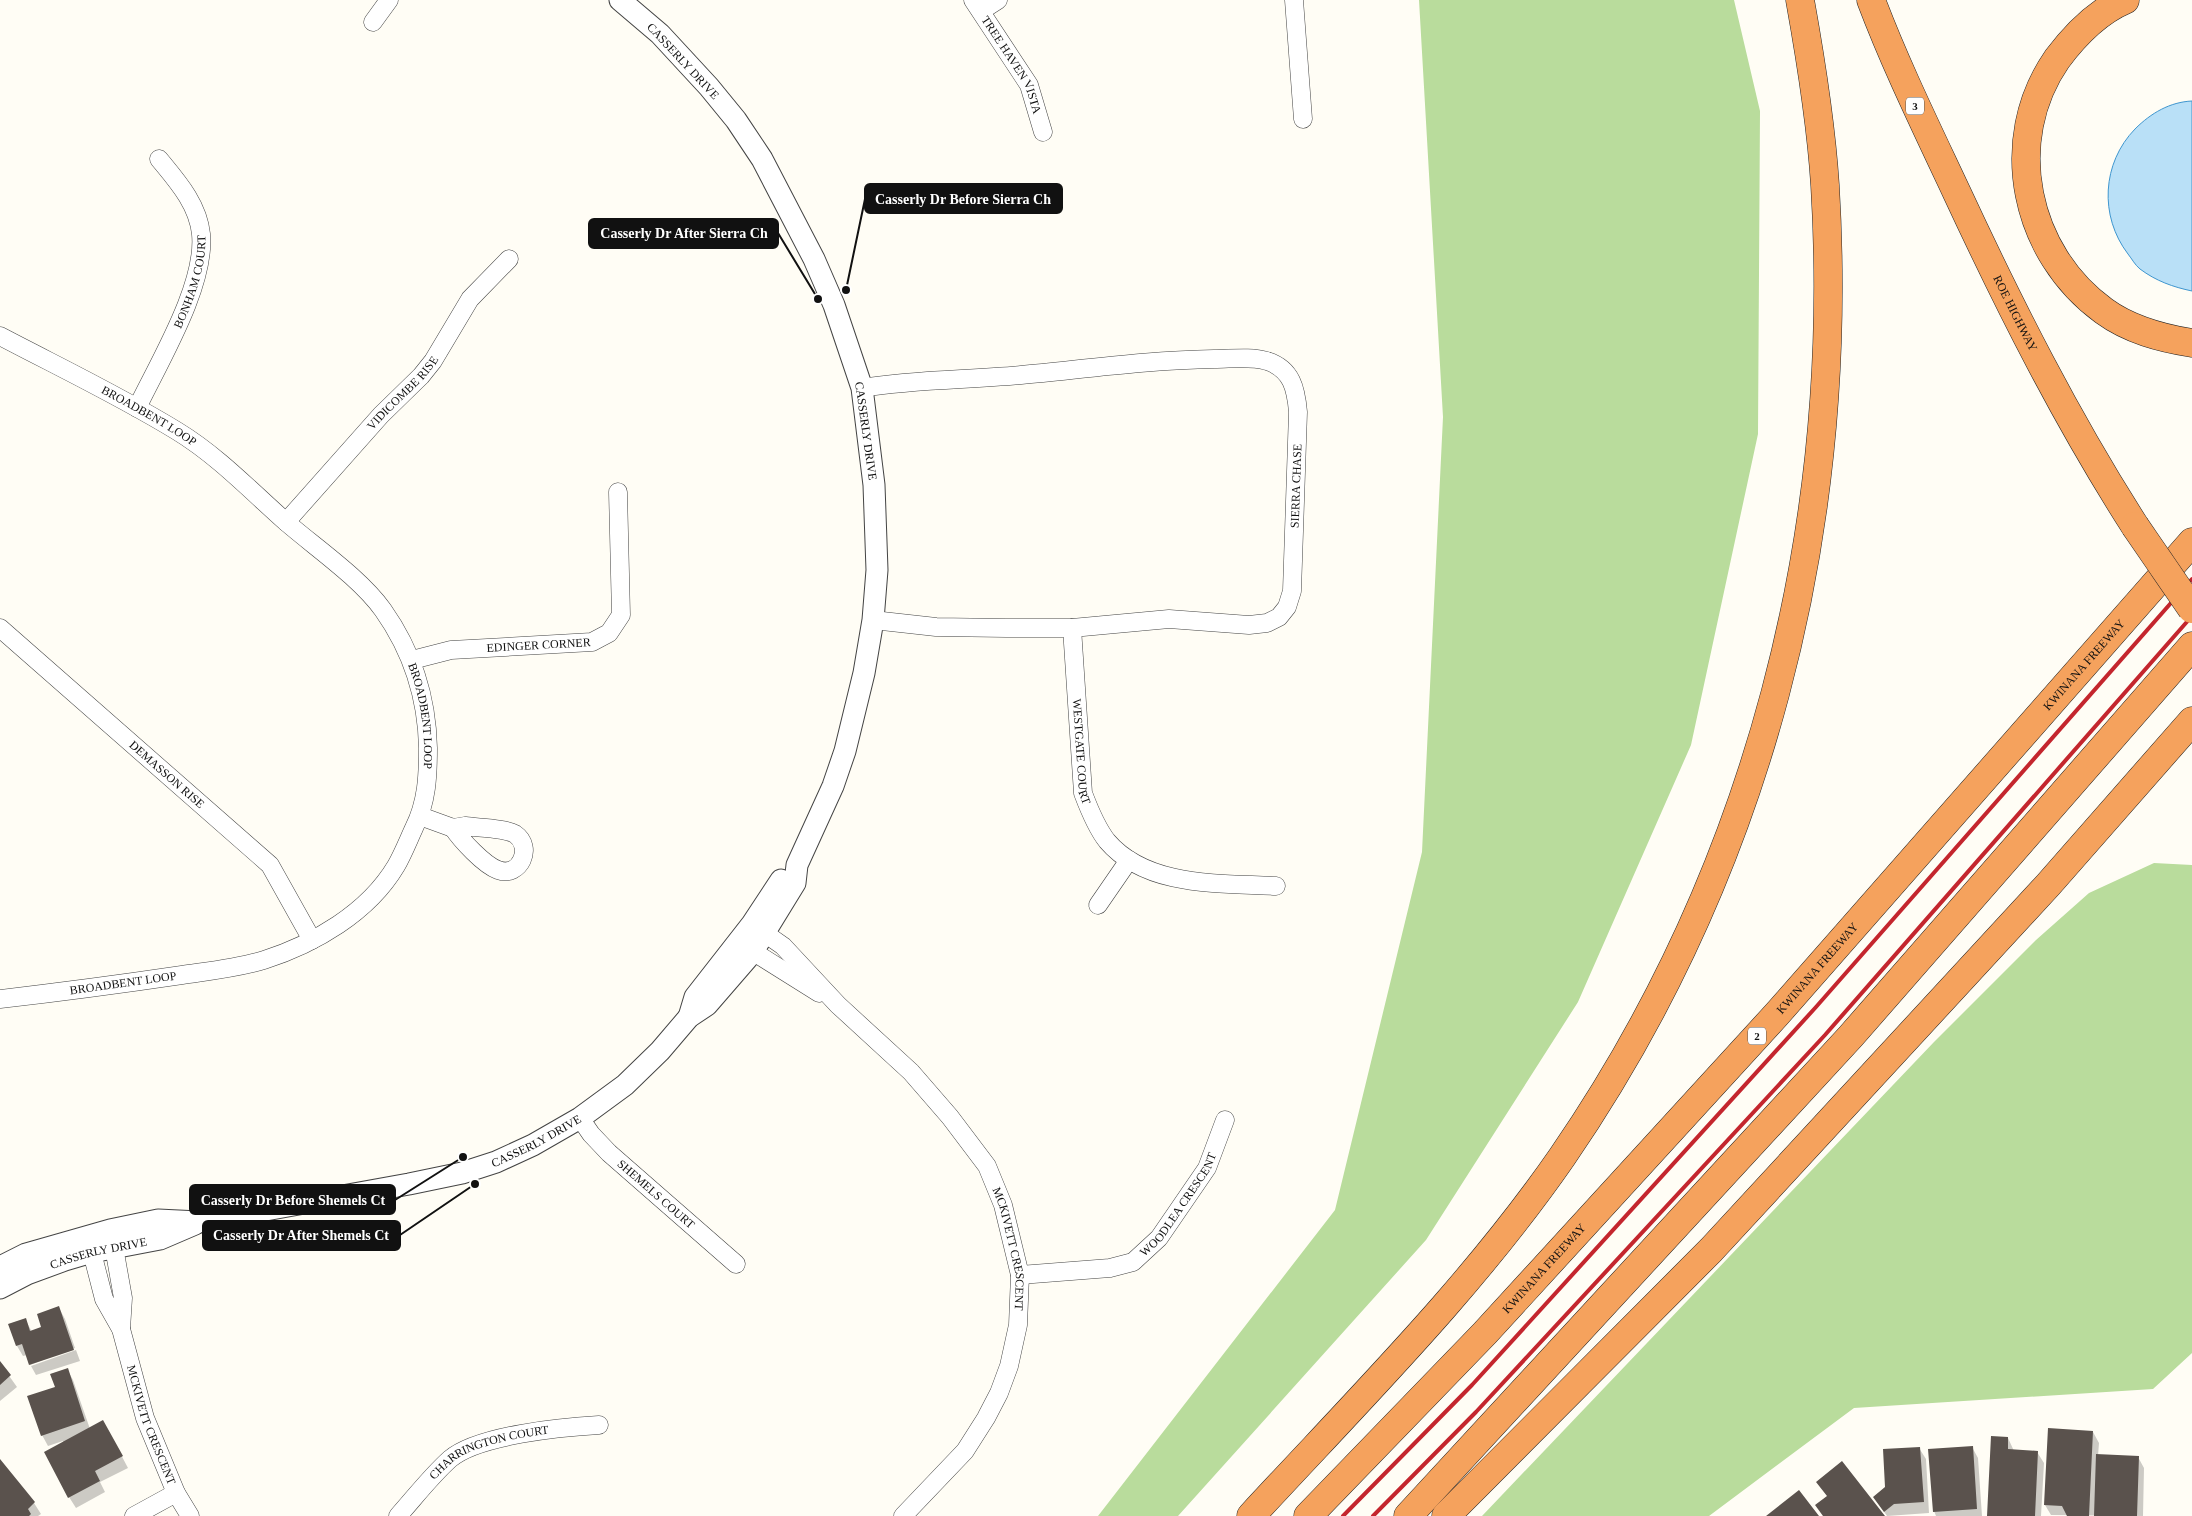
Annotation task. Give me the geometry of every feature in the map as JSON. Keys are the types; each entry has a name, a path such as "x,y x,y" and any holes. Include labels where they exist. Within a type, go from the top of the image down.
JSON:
{"highway":[{"path":"1251,1516 1455,1293 1494,1247 1562,1157 1595,1106 1655,1001 1682,947 1730,836 1750,779 1784,662 1809,544 1824,423 1829,302 1825,181 1819,120 1800,0"},
{"name":"ROE HIGHWAY","path":"1871,0 1902,78 1991,266 2064,404 2138,522"},
{"path":"2125,0 2094,20 2069,43 2049,71 2035,102 2027,134 2025,168 2030,202 2040,234 2057,264 2078,290 2105,312 2135,328 2167,339 2192,342"},
{"path":"2138,522 2192,589"},
{"path":"2138,522 2192,609"},
{"name":"KWINANA FREEWAY","path":"1308,1516 1485,1333 1777,1014 2192,542"},
{"path":"1408,1516 1851,1036 2192,646"},
{"path":"1446,1516 1711,1250 2048,885 2192,721"}],"street":[{"path":"373,22 389,0"},
{"path":"977,6 998,0"},
{"path":"1294,0 1303,119"},
{"name":"CASSERLY DRIVE","path":"0,1267 26,1254 89,1244 112,1238 158,1220 199,1222 284,1208 462,1173 496,1162 533,1145 580,1118 641,1071 689,1017 695,997 746,948 759,928 780,881 797,864 833,786 845,751 864,673 873,620 877,570 874,485 862,388 834,305 821,274 794,217 762,158 710,86 630,3"},
{"name":"TREE HAVEN VISTA","path":"977,6 1029,85 1043,132"},
{"name":"BONHAM COURT","path":"137,408 192,294 201,260 201,234 194,211 185,191 159,159"},
{"name":"VIDICOMBE RISE","path":"286,522 381,415 422,376 434,361 470,299 509,259"},
{"name":"BROADBENT LOOP","path":"0,336 137,408 179,432 213,455 286,522 347,573 382,608 412,660 423,697 427,734 428,782 420,816 396,866 378,891 356,912 312,940 263,960 235,966 114,985 0,999"},
{"name":"SIERRA CHASE","path":"862,388 896,383 1020,375 1114,365 1186,360 1249,359 1266,361 1288,374 1296,389 1298,412 1292,591 1287,606 1279,617 1267,623 1249,626 1169,619 1072,628 936,627 873,620"},
{"name":"EDINGER CORNER","path":"412,660 451,650 592,642 609,632 620,615 618,492"},
{"name":"DEMASSON RISE","path":"0,628 270,865 312,940"},
{"name":"WESTGATE COURT","path":"1072,628 1084,793 1092,816 1108,841 1129,860 1162,875 1211,882 1276,886"},
{"path":"420,816 453,828"},
{"path":"1098,905 1129,860"},
{"name":"MCKIVETT CRESCENT","path":"759,928 783,946 838,1005 911,1072 950,1117 987,1166 1003,1205 1020,1275 1018,1324 1009,1366 999,1393 965,1451 903,1516"},
{"name":"MCKIVETT CRESCENT","path":"746,948 838,1005"},
{"name":"SHEMELS COURT","path":"580,1118 591,1134 609,1153 736,1264"},
{"name":"WOODLEA CRESCENT","path":"1020,1275 1110,1268 1133,1262 1159,1238 1207,1168 1225,1120"},
{"name":"MCKIVETT CRESCENT","path":"112,1238 122,1298 121,1329"},
{"name":"CASSERLY DRIVE","path":"0,1288 89,1244"},
{"name":"MCKIVETT CRESCENT","path":"89,1244 104,1299 121,1329 145,1418 176,1493 190,1516"},
{"name":"CHARRINGTON COURT","path":"398,1516 451,1458 473,1445 557,1427 599,1425"},
{"path":"134,1516 176,1493"}],"green space":[{"path":"1419,0 1734,0 1760,111 1758,434 1691,745 1578,1002 1426,1240 1178,1516 1098,1516 1335,1210 1422,852 1443,417"},
{"path":"2154,863 2192,865 2192,1353 2153,1389 1854,1408 1709,1516 1482,1516 1934,1042 2036,940 2089,893"}],"water":[{"path":"2192,101 2192,291 2158,280 2137,266 2119,239 2112,223 2108,190 2116,158 2124,143 2135,129 2161,109"}],"building":[{"path":"59,1306 74,1350 29,1365 22,1344 16,1346 8,1324 26,1318 30,1331 41,1327 37,1314"},
{"path":"0,1361 11,1375 0,1385"},
{"path":"68,1368 85,1421 41,1436 27,1396 55,1387 50,1374"},
{"path":"103,1420 123,1456 95,1471 100,1481 68,1498 44,1452"},
{"path":"2048,1428 2093,1431 2089,1516 2067,1516 2062,1506 2044,1505"},
{"path":"1991,1436 2008,1437 2008,1449 2038,1451 2035,1516 1987,1516"},
{"path":"1973,1446 1977,1509 1933,1512 1928,1449"},
{"path":"1920,1447 1924,1502 1894,1504 1884,1512 1873,1497 1885,1487 1883,1449"},
{"path":"2096,1454 2139,1456 2137,1516 2094,1516"},
{"path":"0,1459 35,1502 28,1509 31,1514 29,1516 0,1516"},
{"path":"1842,1461 1885,1516 1823,1516 1815,1505 1827,1496 1816,1482"},
{"path":"1799,1490 1819,1516 1766,1516"}],"railway":[{"path":"1343,1516 1472,1385 1816,1007 2192,579"},
{"path":"1373,1516 1476,1412 1825,1035 2192,616"}],"place":[{"name":"Casserly Dr Before Sierra Ch","path":"846,290"},
{"name":"Casserly Dr After Sierra Ch","path":"818,299"},
{"name":"Casserly Dr Before Shemels Ct","path":"463,1157"},
{"name":"Casserly Dr After Shemels Ct","path":"475,1184"}]}
